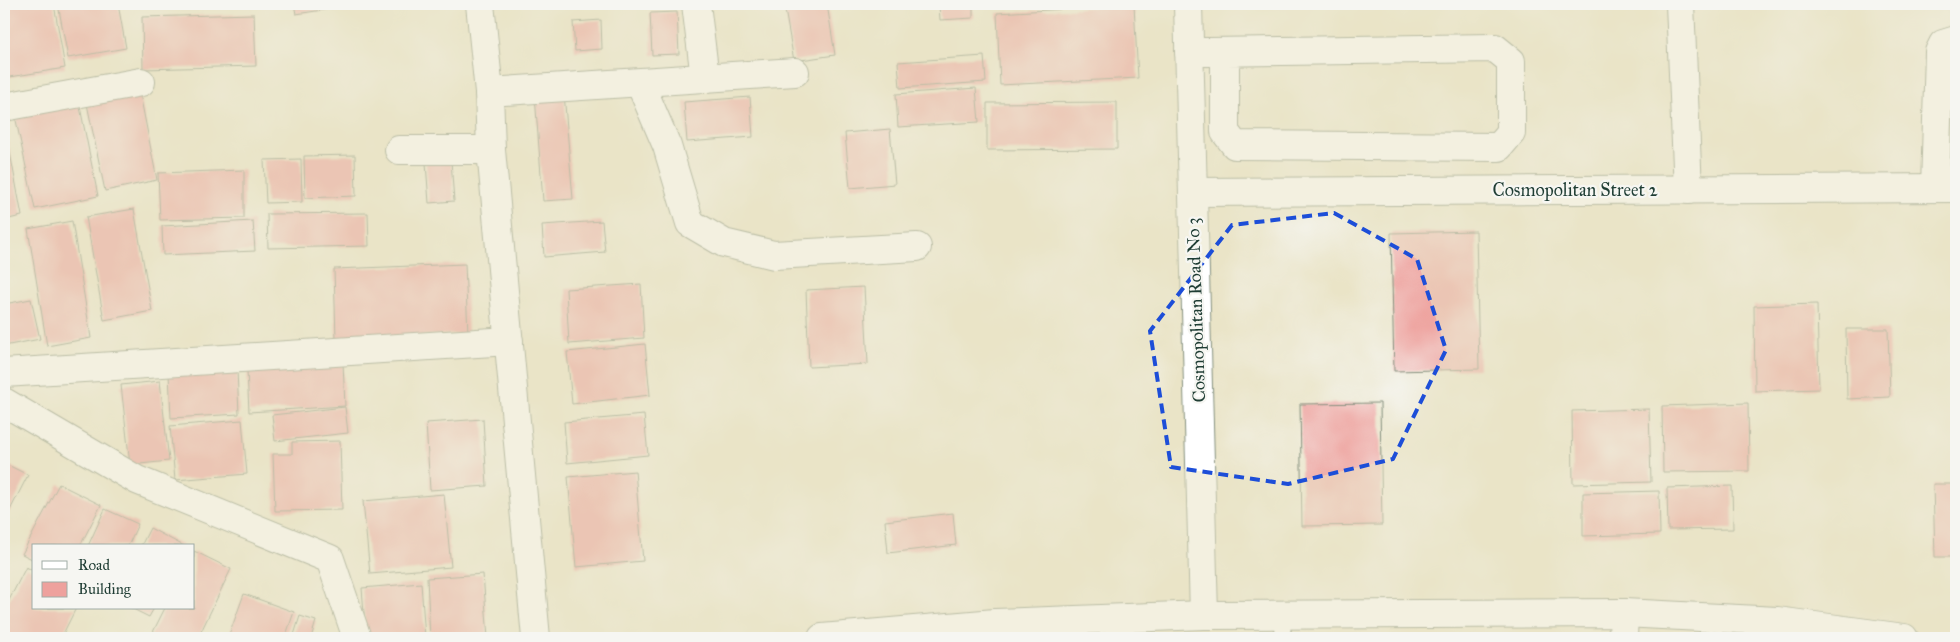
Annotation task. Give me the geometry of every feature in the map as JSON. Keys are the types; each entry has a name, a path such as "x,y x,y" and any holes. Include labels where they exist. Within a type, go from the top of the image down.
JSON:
{"street":[{"path":"480,4 489,92 491,150 536,638"},
{"path":"696,4 705,78"},
{"name":"Cosmopolitan Road No 3","path":"1188,4 1204,616"},
{"path":"1680,4 1688,190"},
{"path":"1946,188 1939,52 1943,44 1956,40"},
{"path":"1190,52 1495,48 1511,61 1511,133 1499,148 1235,145 1225,132 1225,52"},
{"path":"489,92 795,72"},
{"path":"4,107 141,82"},
{"path":"640,83 667,146 690,223 724,243 774,255 917,247"},
{"path":"399,150 491,150"},
{"name":"Cosmopolitan Street 2","path":"1193,192 1946,188"},
{"path":"4,373 509,341"},
{"path":"4,402 137,480 330,559 357,638"},
{"path":"822,638 995,631 1204,616 1282,627 1623,626 1777,621 1904,638"}],"highlighted area":[{"path":"1334,213 1417,259 1446,350 1393,459 1288,484 1171,467 1150,331 1232,225"}],"building":[{"path":"4,4 54,4 65,68 4,78"},
{"path":"58,4 118,4 126,48 68,58"},
{"path":"294,4 356,4 356,5 296,14"},
{"path":"784,4 827,4 835,55 794,61"},
{"path":"939,4 973,4 973,18 940,20"},
{"path":"1134,5 1138,78 1000,85 997,13"},
{"path":"677,12 679,54 652,55 650,13"},
{"path":"254,14 256,66 143,69 142,17"},
{"path":"601,20 602,49 575,51 573,22"},
{"path":"984,56 986,82 900,88 898,62"},
{"path":"976,88 979,122 898,127 896,94"},
{"path":"139,89 157,180 105,191 86,99"},
{"path":"564,93 573,199 543,201 535,96"},
{"path":"78,97 98,196 35,209 14,111"},
{"path":"750,97 753,137 687,142 684,102"},
{"path":"1117,102 1117,149 987,150 987,103"},
{"path":"4,127 22,216 4,220"},
{"path":"890,129 895,184 850,188 845,133"},
{"path":"355,155 356,196 305,198 304,156"},
{"path":"301,159 302,202 266,203 264,160"},
{"path":"451,161 454,201 429,203 426,163"},
{"path":"244,170 244,218 160,220 158,173"},
{"path":"134,209 152,311 104,320 86,217"},
{"path":"368,213 369,246 268,248 267,214"},
{"path":"72,221 91,338 47,346 28,229"},
{"path":"253,221 255,251 163,255 162,226"},
{"path":"602,221 605,252 544,257 542,225"},
{"path":"1476,231 1479,369 1394,371 1391,233"},
{"path":"465,264 468,334 336,339 334,269"},
{"path":"641,284 644,338 569,344 566,289"},
{"path":"864,287 868,364 809,367 806,290"},
{"path":"31,299 40,339 4,346 4,304"},
{"path":"1817,304 1819,389 1755,391 1754,306"},
{"path":"1846,329 1888,329 1890,397 1847,399"},
{"path":"645,344 650,395 572,404 567,352"},
{"path":"343,363 345,406 249,412 247,370"},
{"path":"237,370 239,414 171,418 169,373"},
{"path":"160,381 169,461 130,465 121,385"},
{"path":"1380,403 1382,525 1302,526 1300,404"},
{"path":"1748,403 1749,471 1663,472 1662,406"},
{"path":"345,407 348,433 275,441 272,415"},
{"path":"1649,409 1651,482 1573,484 1572,411"},
{"path":"644,415 648,455 567,463 564,422"},
{"path":"483,419 487,486 430,490 426,423"},
{"path":"242,420 247,474 175,480 170,426"},
{"path":"340,441 342,510 275,511 273,454 292,454 292,442"},
{"path":"4,463 28,475 4,522"},
{"path":"635,471 643,561 576,567 568,477"},
{"path":"59,484 101,505 81,544 32,544 32,559 22,554"},
{"path":"1933,484 1956,484 1956,557 1935,557"},
{"path":"1732,486 1733,529 1668,530 1667,488"},
{"path":"1659,491 1660,534 1583,536 1583,493"},
{"path":"444,494 451,567 370,574 363,501"},
{"path":"105,509 138,524 129,544 89,544"},
{"path":"953,513 956,545 888,553 885,521"},
{"path":"150,528 180,544 142,544"},
{"path":"195,551 231,569 198,638 150,638 164,610 195,610"},
{"path":"26,567 32,570 32,610 75,610 61,638 4,638 4,610"},
{"path":"483,574 488,638 430,638 427,578"},
{"path":"421,583 425,638 366,638 362,588"},
{"path":"244,594 294,612 285,638 228,638"},
{"path":"135,610 153,610 149,617"},
{"path":"300,616 316,621 311,638 293,638"}]}
